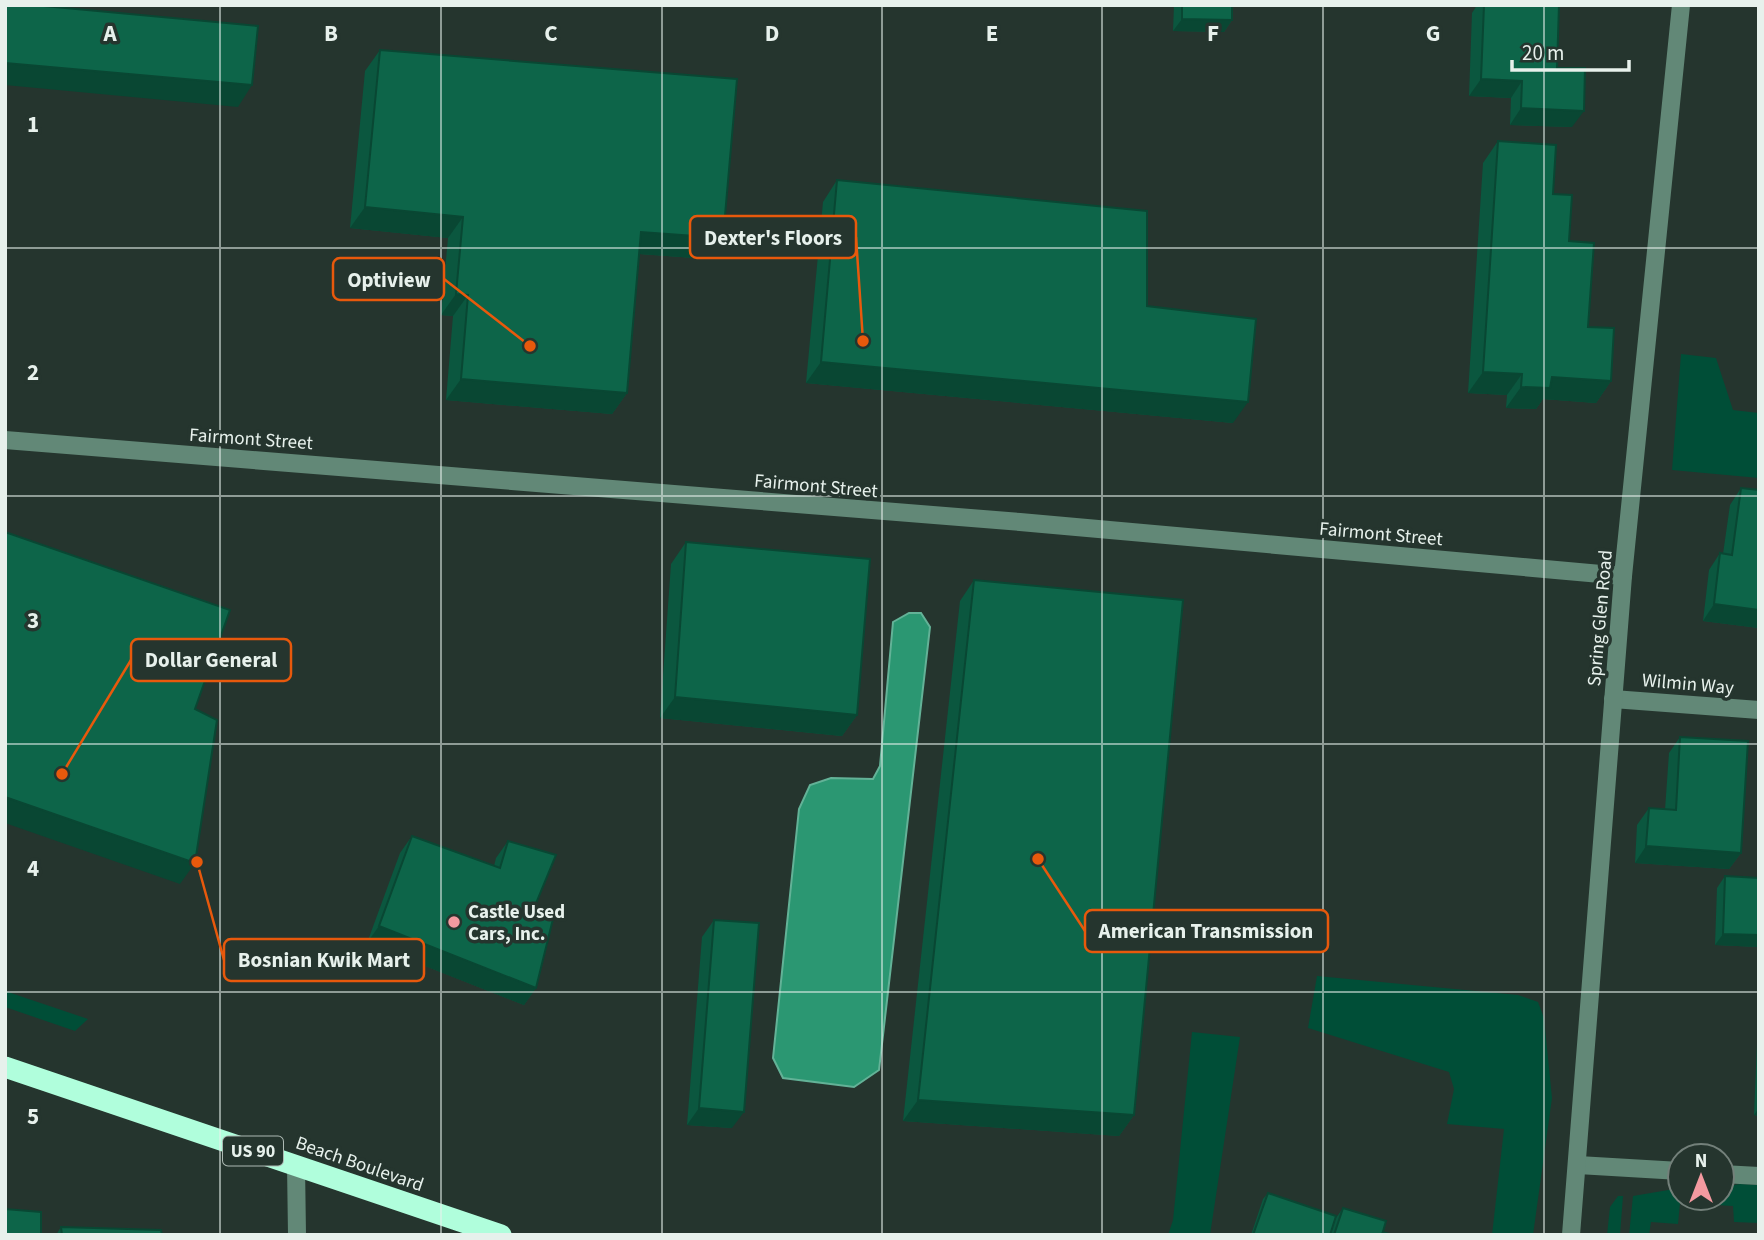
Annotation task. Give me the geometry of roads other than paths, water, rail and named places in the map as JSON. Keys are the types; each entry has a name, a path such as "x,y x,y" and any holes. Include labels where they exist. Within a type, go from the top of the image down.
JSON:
{"highway":[{"name":"Beach Boulevard","path":"5,1067 501,1235"}],"street":[{"name":"Spring Glen Road","path":"1571,1235 1623,576 1681,5"},
{"name":"Fairmont Street","path":"5,440 1020,522 1623,576"},
{"name":"Wilmin Way","path":"1613,699 1759,710"},
{"path":"296,1165 297,1235"},
{"path":"1577,1165 1666,1170"},
{"path":"1736,1175 1759,1176"}],"place":[{"name":"Dexter's Floors","path":"863,341"},
{"name":"Optiview","path":"530,346"},
{"name":"Dollar General","path":"62,774"},
{"name":"American Transmission","path":"1038,859"},
{"name":"Bosnian Kwik Mart","path":"197,862"},
{"name":"Castle Used Cars, Inc.","path":"454,922"}]}
